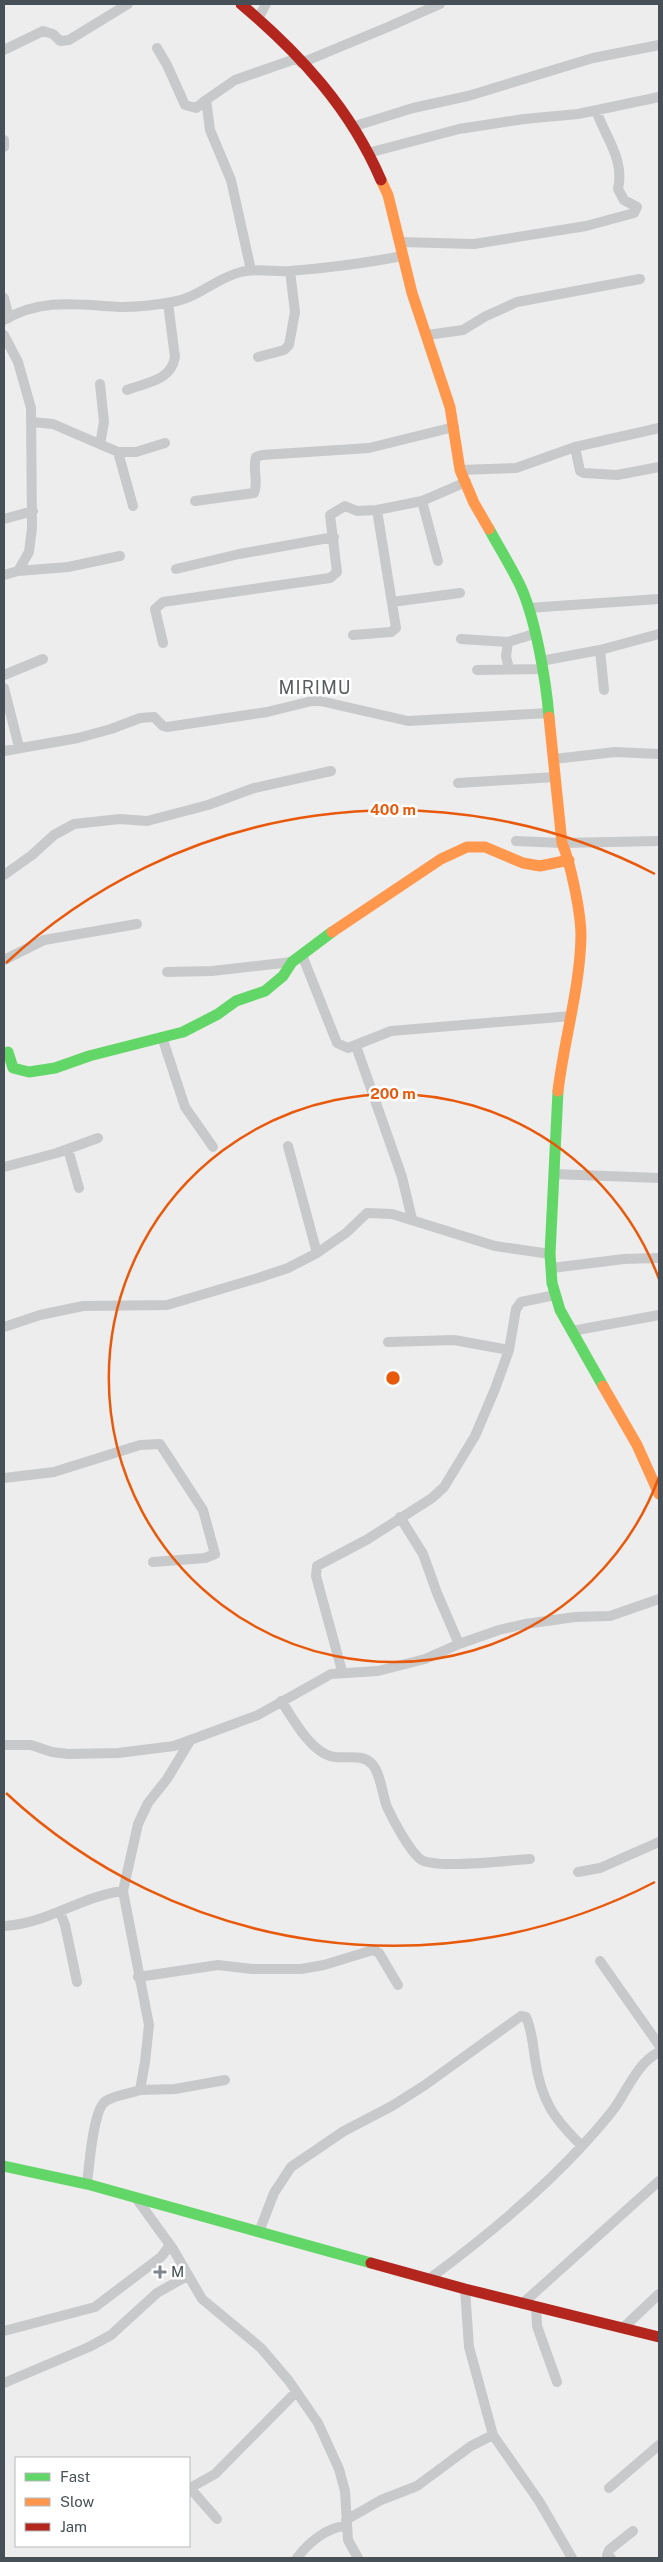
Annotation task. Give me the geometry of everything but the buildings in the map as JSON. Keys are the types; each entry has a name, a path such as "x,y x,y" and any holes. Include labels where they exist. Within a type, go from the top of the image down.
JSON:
{"street":[{"path":"4,50 44,31 54,34 60,41 69,40 128,4"},
{"path":"241,4 259,17 345,111 355,126 388,195 412,293 427,335 454,427 460,470 474,503 520,584 528,608 541,665 549,713 562,843 569,860 581,935 571,1016 561,1068 556,1110 550,1254 555,1295 560,1310 637,1445 659,1494"},
{"path":"259,17 266,4"},
{"path":"156,48 167,65 185,105 196,108 235,80 300,60 388,28 440,4"},
{"path":"355,126 413,108 468,96 593,58 659,45"},
{"path":"368,153 459,129 596,110 659,97"},
{"path":"206,100 210,130 231,180 251,270"},
{"path":"400,242 474,244 586,226 634,213 636,207 624,200 618,189 620,179 616,151 606,137 596,110"},
{"path":"4,140 4,147"},
{"path":"4,298 6,319 30,309 65,302 121,307 168,303 187,298 213,286 226,276 251,270 290,271 351,266 403,256"},
{"path":"258,357 284,350 289,345 295,312 290,271"},
{"path":"427,335 463,330 486,316 517,302 640,279"},
{"path":"127,390 161,379 174,366 175,357 168,303"},
{"path":"4,335 18,362 31,408 32,422 33,511 29,552 18,571"},
{"path":"100,384 104,414 100,444"},
{"path":"32,422 53,424 118,452 136,452 165,443"},
{"path":"194,501 254,493 257,486 256,457 370,448 454,427"},
{"path":"460,470 516,468 575,447 659,428"},
{"path":"575,447 580,471 584,473 616,475 659,467"},
{"path":"118,452 132,506"},
{"path":"163,642 155,609 163,602 330,578 337,572 330,515 345,506 357,511 377,510 422,501 466,482"},
{"path":"422,501 438,561"},
{"path":"353,635 394,632 396,625 377,510"},
{"path":"4,519 33,511"},
{"path":"176,569 238,554 334,537"},
{"path":"4,575 18,571 68,567 120,556"},
{"path":"392,602 460,593"},
{"path":"528,608 659,599"},
{"path":"461,639 508,642 534,634"},
{"path":"477,670 541,665 659,634"},
{"path":"508,642 508,669"},
{"path":"600,650 604,690"},
{"path":"4,675 42,659"},
{"path":"4,688 19,747"},
{"path":"4,751 78,738 111,729 140,718 154,717 159,723 167,727 267,712 316,700 408,721 549,713"},
{"path":"554,759 615,752 659,754"},
{"path":"4,875 32,855 54,835 74,824 120,819 147,821 208,805 254,788 331,771"},
{"path":"458,783 555,777"},
{"path":"516,841 562,843 659,841"},
{"path":"8,1052 16,1070 29,1072 55,1068 89,1056 183,1032 218,1014 236,1001 264,991 283,976 292,962 342,924 441,859 467,847 485,847 523,863 540,866 569,860"},
{"path":"4,960 44,940 137,924"},
{"path":"302,955 337,1043 348,1048 390,1030 571,1016"},
{"path":"167,972 212,971 292,962"},
{"path":"162,1037 185,1107 213,1147"},
{"path":"356,1046 402,1176 412,1219"},
{"path":"4,1167 68,1149 98,1138"},
{"path":"288,1146 317,1253"},
{"path":"68,1149 80,1188"},
{"path":"554,1174 659,1178"},
{"path":"4,1327 40,1315 84,1306 167,1305 288,1268 317,1253 346,1233 367,1213 392,1214 495,1246 550,1254"},
{"path":"552,1268 624,1259 659,1258"},
{"path":"342,1671 316,1576 316,1566 368,1539 439,1492 456,1469 475,1436 509,1350 516,1309 521,1302 555,1295"},
{"path":"572,1331 659,1315"},
{"path":"388,1342 454,1340 509,1350"},
{"path":"4,1478 54,1472 140,1445 160,1444 203,1510 215,1554 205,1558 154,1562"},
{"path":"400,1517 423,1554 436,1594 459,1644"},
{"path":"4,1745 31,1745 52,1752 68,1754 118,1753 174,1746 258,1715 331,1674 342,1671 360,1673 378,1671 425,1659 498,1630 549,1620 610,1616 659,1599"},
{"path":"281,1701 301,1731 325,1754 336,1757 365,1758 373,1765 388,1808 412,1850 420,1859 442,1864 530,1859"},
{"path":"140,2090 149,2025 138,1977 123,1891 138,1824 148,1803 167,1779 190,1741"},
{"path":"578,1872 600,1868 659,1842"},
{"path":"4,1926 37,1922 97,1896 123,1891"},
{"path":"60,1912 65,1925 77,1982"},
{"path":"138,1977 218,1965 252,1969 301,1969 324,1965 373,1950 379,1953 398,1985"},
{"path":"600,1961 659,2045"},
{"path":"259,2232 274,2193 291,2167 344,2131 392,2106 426,2085 521,2016 526,2017 528,2020 545,2103 564,2129 582,2146"},
{"path":"429,2279 502,2222 582,2146 612,2111 642,2064 659,2052"},
{"path":"87,2184 97,2117 101,2105 106,2100 140,2090 175,2088 225,2080"},
{"path":"4,2166 87,2184 465,2290 659,2337"},
{"path":"522,2304 659,2181"},
{"path":"136,2198 170,2245 202,2299 260,2348 296,2392 318,2423 330,2446 345,2491 348,2540 358,2558"},
{"path":"4,2331 95,2307 161,2257 170,2245"},
{"path":"4,2383 111,2335 157,2293 187,2276"},
{"path":"465,2290 469,2348 494,2434 539,2501 572,2558"},
{"path":"624,2327 659,2294"},
{"path":"536,2307 537,2326 557,2382"},
{"path":"217,2519 190,2488 215,2474 296,2392"},
{"path":"297,2558 307,2546 323,2534 346,2523 381,2500 418,2486 464,2451 494,2434"},
{"path":"609,2488 659,2445"},
{"path":"611,2558 607,2554 609,2550 633,2531"}],"traffic: fast":[{"path":"489,529 525,596 535,630 549,717"},
{"path":"8,1052 13,1068 29,1072 55,1068 89,1056 183,1032 218,1014 236,1001 265,991 283,976 292,962 332,932"},
{"path":"558,1091 550,1254 552,1283 560,1310 603,1386"},
{"path":"4,2166 87,2184 371,2263"}],"traffic: slow":[{"path":"381,180 388,195 412,293 450,407 460,470 474,503 489,529"},
{"path":"549,717 562,843 575,889 581,936 578,975 558,1091"},
{"path":"332,932 441,859 467,847 485,847 523,863 540,866 569,860"},
{"path":"603,1386 637,1445 659,1494"}],"traffic: jam":[{"path":"241,4 283,42 322,84 354,129 369,154 381,180"},
{"path":"371,2263 465,2289 659,2337"}],"place":[{"name":"M","path":"160,2272"}],"district":[{"name":"MIRIMU","path":"315,688"}]}
